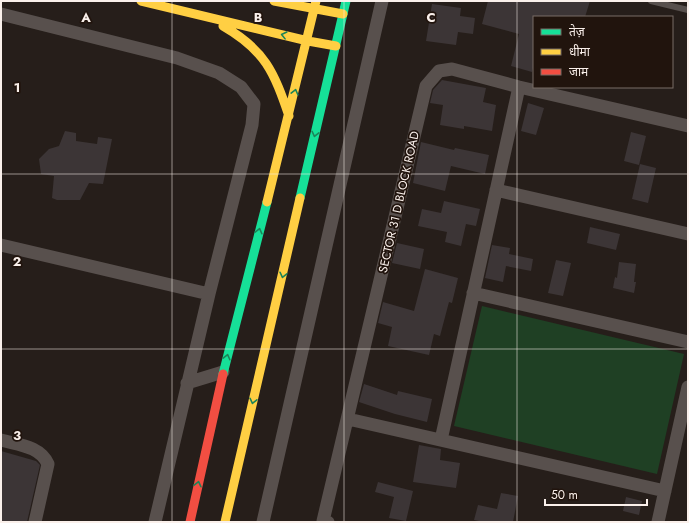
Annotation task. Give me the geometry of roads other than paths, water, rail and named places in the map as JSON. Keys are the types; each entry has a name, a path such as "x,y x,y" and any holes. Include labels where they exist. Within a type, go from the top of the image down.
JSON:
{"street":[{"path":"141,1 308,41 336,46"},
{"path":"274,1 316,4 343,14"},
{"path":"226,522 346,1"},
{"path":"263,522 382,1"},
{"path":"190,522 223,372 289,117 316,4"},
{"path":"1,14 177,58 219,73 241,87 254,104 252,125 187,383 155,522"},
{"path":"203,15 238,34 260,52 277,80 289,117"},
{"name":"SECTOR 31 D BLOCK ROAD","path":"328,522 323,521 426,86 439,71 452,69 519,87 688,126"},
{"path":"440,440 519,87"},
{"path":"496,190 688,234"},
{"path":"1,245 209,294"},
{"path":"473,293 688,342"},
{"path":"187,383 223,372"},
{"path":"658,522 688,387"},
{"path":"348,419 665,491"},
{"path":"1,440 36,449 45,457 48,464 35,522"}],"lane":[{"path":"651,1 688,10"}]}
